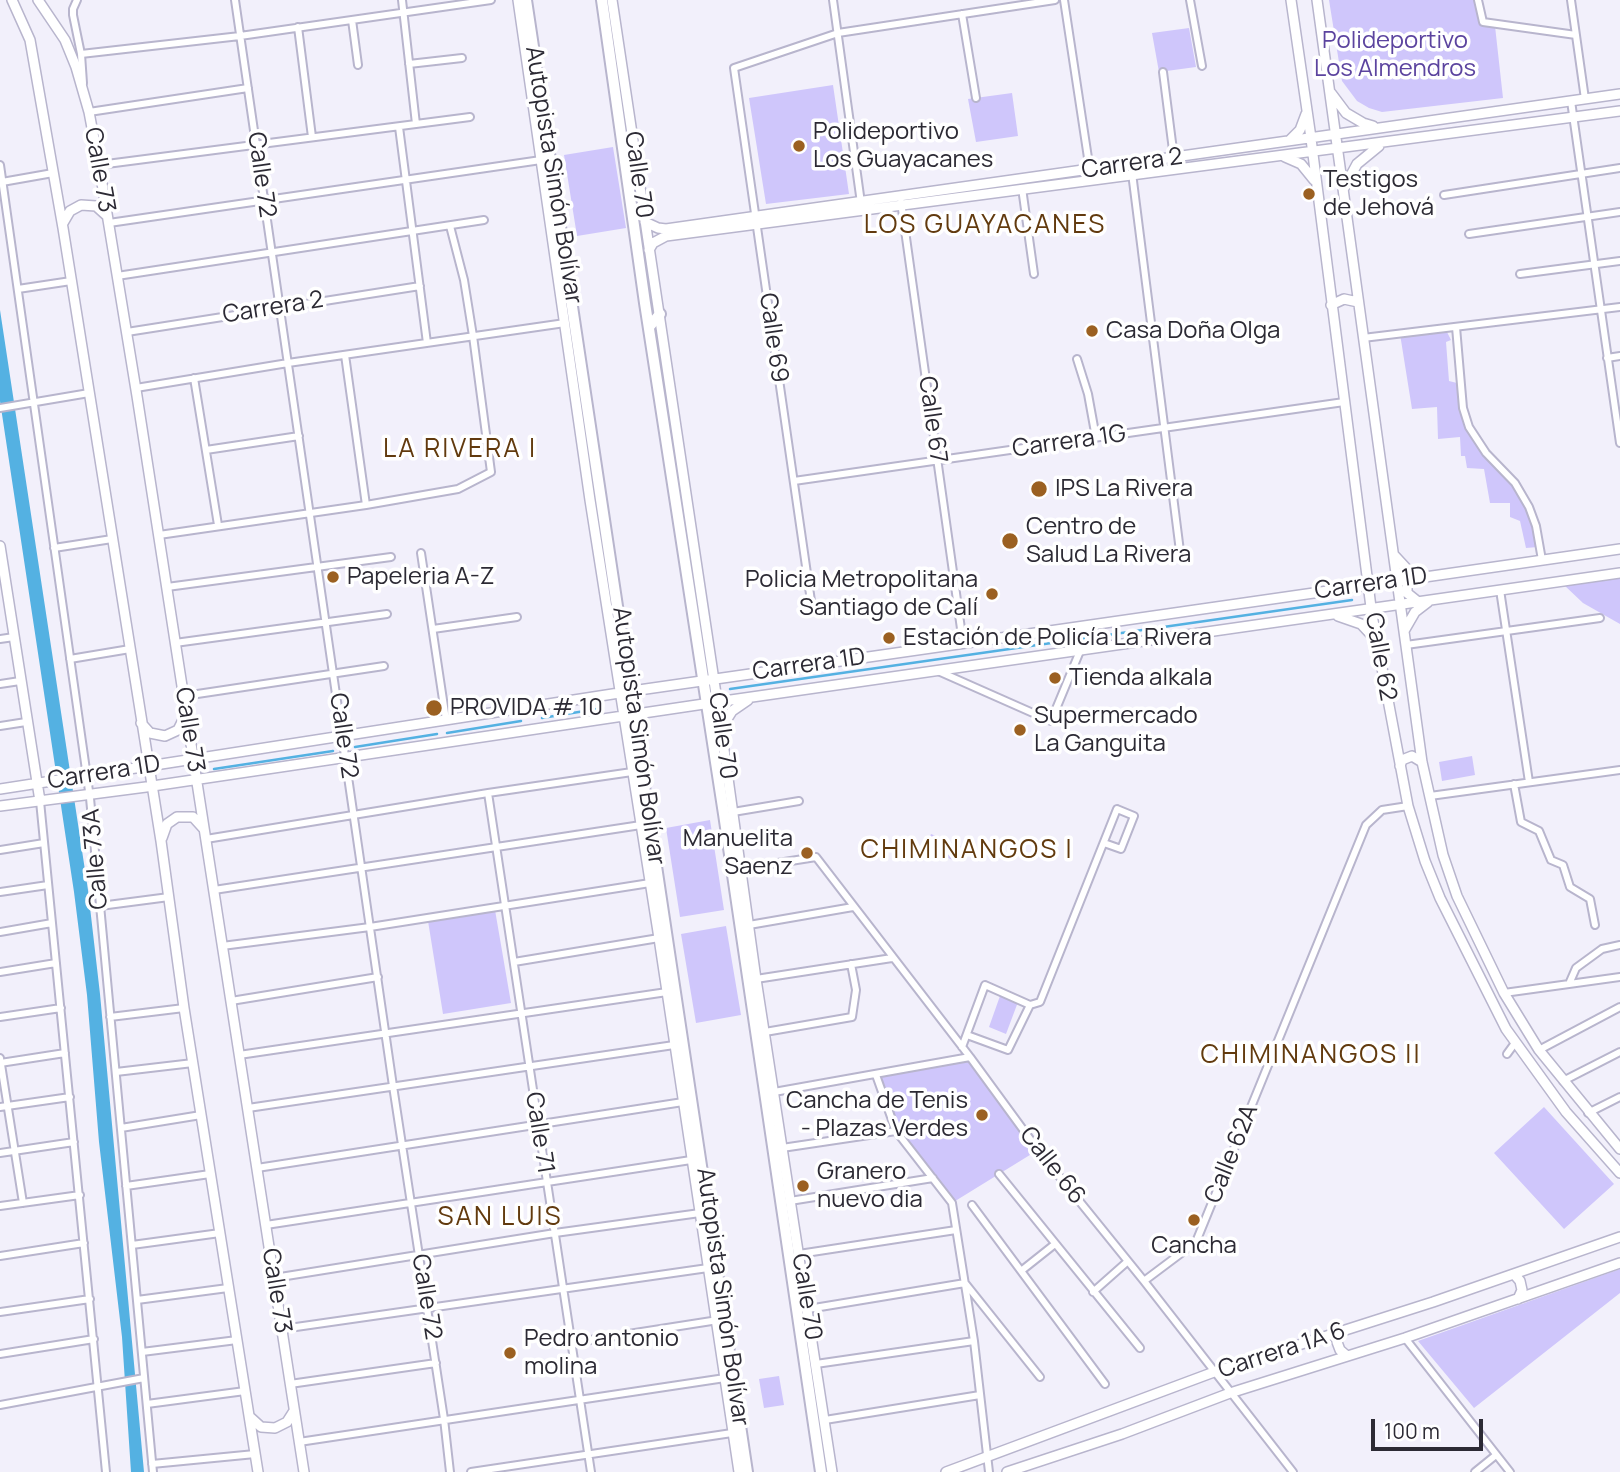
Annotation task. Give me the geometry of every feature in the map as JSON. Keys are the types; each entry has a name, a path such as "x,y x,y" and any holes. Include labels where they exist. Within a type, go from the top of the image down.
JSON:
{"highway":[{"name":"Autopista Simón Bolívar","path":"526,0 573,306 615,625 721,1320 747,1472"},
{"path":"602,0 625,147 645,303 712,703 802,1309 821,1472"},
{"path":"625,147 637,165 630,188"},
{"path":"556,266 573,306"},
{"path":"645,303 659,311 649,327"}],"street":[{"name":"Calle 73","path":"12,0 30,40 63,228 258,1472"},
{"name":"Calle 73","path":"38,0 65,40 83,89 99,166 136,388 304,1472"},
{"path":"77,0 73,15 84,76 83,89"},
{"name":"Calle 72","path":"235,0 450,1472"},
{"path":"402,0 416,124"},
{"path":"81,54 240,36 491,0"},
{"path":"518,0 556,266 615,625"},
{"name":"Calle 70","path":"612,0 659,311 703,645"},
{"path":"833,0 861,206"},
{"path":"838,33 1055,0"},
{"path":"1064,0 1092,180"},
{"path":"1190,0 1202,66"},
{"name":"Calle 62","path":"1291,0 1371,609 1409,806 1425,861 1497,1013 1515,1043 1566,1112 1620,1173"},
{"name":"Calle 62","path":"1317,0 1422,762 1443,855 1457,896 1504,993 1539,1050 1588,1113 1618,1144"},
{"path":"1478,0 1483,22 1576,35"},
{"path":"1571,0 1585,99"},
{"path":"962,14 976,98"},
{"path":"352,20 358,65"},
{"path":"298,27 312,137"},
{"name":"Calle 69","path":"812,608 734,68 838,33"},
{"path":"409,64 461,58"},
{"path":"1163,72 1174,158"},
{"path":"89,112 248,88"},
{"path":"1329,89 1339,106 1354,119 1382,127"},
{"name":"Carrera 2","path":"645,222 666,229 756,220 1021,184 1090,170 1620,94"},
{"path":"1571,101 1617,405 1620,443"},
{"path":"1286,142 1300,130 1307,109"},
{"name":"Carrera 2","path":"1021,184 1092,180 1620,111"},
{"path":"1484,113 1488,129"},
{"path":"99,166 470,117"},
{"path":"399,127 427,343"},
{"path":"1343,193 1357,164 1368,152 1383,144"},
{"path":"1280,156 1301,164 1311,175 1317,189"},
{"path":"63,228 68,214 81,205 96,206 108,220 541,160"},
{"path":"1131,164 1181,559"},
{"name":"Calle 73A","path":"0,165 90,795 142,1352 142,1378 153,1468"},
{"path":"1444,195 1620,168"},
{"path":"2,182 53,173"},
{"path":"1021,184 1034,274"},
{"name":"Calle 67","path":"900,201 963,643"},
{"path":"1469,234 1620,212"},
{"path":"117,276 484,220"},
{"name":"Carrera 2","path":"649,250 653,243 666,236 756,220"},
{"path":"159,535 458,489 491,472 464,280 450,226"},
{"path":"1520,274 1620,261"},
{"path":"18,289 71,281"},
{"name":"Carrera 2","path":"127,332 420,286"},
{"path":"1331,305 1344,299 1358,302"},
{"path":"1363,338 1620,307"},
{"path":"136,388 565,323"},
{"path":"1456,327 1463,408 1469,427 1486,453 1515,484 1529,507 1536,526 1542,559"},
{"path":"345,355 366,505"},
{"path":"1608,358 1620,356"},
{"path":"1077,359 1088,394 1096,438"},
{"path":"194,378 218,525"},
{"path":"0,408 89,393"},
{"name":"Carrera 1G","path":"794,481 1344,402"},
{"path":"206,450 299,436"},
{"path":"54,548 112,539"},
{"name":"Carrera 1D","path":"0,789 626,692 1620,549"},
{"name":"Calle 73A","path":"0,552 4,595 14,637 40,801 94,1339 102,1386 106,1472"},
{"path":"421,553 446,720"},
{"path":"1393,554 1407,569 1427,576"},
{"path":"167,587 391,557"},
{"path":"1347,587 1359,577 1365,563"},
{"name":"Carrera 1D","path":"0,806 197,780 1620,573"},
{"path":"1415,578 1410,580 1406,589 1410,598 1419,602"},
{"path":"1500,590 1529,782"},
{"path":"1404,631 1415,612 1433,600"},
{"path":"175,643 326,620 387,614"},
{"path":"1333,615 1361,624 1376,641"},
{"path":"433,629 517,617"},
{"path":"1406,645 1600,618"},
{"path":"0,639 14,637"},
{"path":"70,659 130,649"},
{"path":"938,671 1051,721 1080,651"},
{"path":"184,696 384,666"},
{"path":"960,681 966,667"},
{"path":"0,684 20,681"},
{"path":"721,728 732,710 756,697"},
{"name":"Calle 70","path":"712,703 721,728 733,812 736,870 748,925 799,1254 802,1309 817,1364 832,1472"},
{"path":"141,721 150,733 165,736 181,727 186,713"},
{"path":"629,716 632,772 655,882 659,937 691,1160 708,1268 721,1320 725,1378 738,1472"},
{"path":"0,726 26,722"},
{"path":"1400,766 1402,760 1412,756 1422,762"},
{"path":"1430,796 1620,770"},
{"path":"161,841 167,824 181,816 197,819 205,836 632,772"},
{"path":"1514,784 1521,822 1539,831 1551,860 1563,865 1570,887 1590,899 1595,925"},
{"path":"18,786 23,796 21,803"},
{"name":"Calle 71","path":"488,793 591,1472"},
{"path":"733,812 799,801"},
{"name":"Calle 62A","path":"1144,1281 1196,1242 1366,825 1375,814 1390,807 1409,806"},
{"path":"962,1046 985,985 1030,1005 1040,1002 1117,809 1133,816 1121,849 1104,843"},
{"path":"214,890 641,825"},
{"path":"0,850 44,844"},
{"path":"1425,861 1436,861 1443,855"},
{"name":"Calle 66","path":"736,870 816,857 962,1046 1038,1150 1293,1472"},
{"path":"222,946 370,927 655,882"},
{"path":"0,892 48,885"},
{"path":"100,906 169,897"},
{"path":"748,925 853,907"},
{"path":"0,932 52,923"},
{"path":"514,962 659,937"},
{"path":"1569,984 1576,968 1602,949 1620,945"},
{"path":"756,979 892,958"},
{"path":"0,972 56,963"},
{"path":"765,1032 852,1017 856,990 851,964"},
{"path":"231,1001 377,977"},
{"path":"1504,993 1620,977"},
{"path":"239,1055 667,992"},
{"path":"967,1035 1008,1050 1030,1005"},
{"path":"1539,1050 1620,1007"},
{"path":"0,1017 61,1008"},
{"path":"110,1017 184,1008"},
{"path":"1507,1054 1515,1043"},
{"path":"247,1108 674,1045"},
{"path":"1563,1081 1620,1052"},
{"path":"23,1203 15,1150 4,1107 0,1061 65,1053"},
{"path":"774,1092 970,1057"},
{"path":"116,1072 193,1063"},
{"path":"876,1075 896,1131 953,1203 974,1341 989,1472"},
{"path":"4,1107 70,1097"},
{"path":"1588,1113 1620,1097"},
{"path":"257,1168 683,1102"},
{"path":"121,1128 201,1115"},
{"path":"782,1147 896,1131"},
{"path":"0,1153 74,1142"},
{"path":"266,1225 691,1160"},
{"path":"126,1186 210,1174"},
{"path":"999,1174 1140,1348"},
{"path":"790,1201 933,1178"},
{"path":"0,1206 80,1195"},
{"path":"972,1205 1105,1384"},
{"path":"274,1278 555,1233 700,1213"},
{"path":"799,1254 956,1230"},
{"path":"132,1245 220,1233"},
{"name":"Carrera 1A 6","path":"946,1472 1214,1372 1514,1274 1605,1242 1620,1234"},
{"path":"0,1256 84,1243"},
{"path":"1021,1271 1055,1244"},
{"path":"1093,1292 1128,1261"},
{"name":"Carrera 1A 6","path":"1007,1472 1122,1434 1230,1393 1405,1338 1620,1263"},
{"path":"282,1329 708,1268"},
{"path":"1514,1274 1520,1281 1522,1290 1518,1298"},
{"path":"802,1309 965,1283"},
{"path":"965,1283 1040,1377"},
{"path":"137,1300 229,1288"},
{"path":"967,1303 978,1298"},
{"path":"0,1312 90,1299"},
{"path":"571,1343 721,1320"},
{"path":"1339,1332 1337,1342 1340,1350 1347,1356"},
{"path":"1405,1338 1510,1472"},
{"path":"0,1354 94,1339"},
{"path":"142,1352 237,1340"},
{"path":"817,1364 974,1341"},
{"path":"290,1384 436,1363"},
{"path":"0,1405 142,1378"},
{"path":"299,1442 725,1378"},
{"path":"147,1404 245,1391"},
{"path":"825,1420 980,1395"},
{"path":"248,1412 255,1423 268,1428 287,1422 294,1410"},
{"path":"471,1472 732,1433"},
{"path":"153,1468 255,1454"},
{"path":"1475,1472 1496,1455"}],"green space":[{"name":"Polideportivo Los Almendros","path":"1329,0 1477,0 1483,22 1495,26 1503,98 1382,112 1369,108 1357,101 1342,81"},
{"path":"1189,28 1196,67 1159,72 1152,33"},
{"name":"Polideportivo Los Guayacanes","path":"833,85 849,194 766,204 749,98"},
{"path":"1012,93 1018,136 976,142 968,99"},
{"path":"613,147 626,228 577,236 564,155"},
{"path":"1446,330 1451,340 1446,342 1449,381 1461,384 1466,417 1473,434 1515,483 1533,515 1538,547 1526,548 1520,521 1510,517 1510,503 1490,503 1484,469 1467,468 1465,456 1461,456 1460,437 1438,439 1437,407 1412,409 1400,334"},
{"path":"1620,577 1620,624 1583,603 1564,585"},
{"path":"1472,756 1475,775 1442,781 1439,762"},
{"path":"710,820 724,910 680,917 666,828"},
{"path":"931,834 961,846 955,861 925,848"},
{"path":"495,910 511,1003 443,1014 428,921"},
{"path":"726,926 741,1015 696,1023 681,934"},
{"path":"1000,996 1018,1002 1006,1034 989,1027"},
{"path":"970,1057 1038,1150 952,1203 896,1131 876,1075"},
{"path":"1544,1107 1614,1184 1564,1229 1494,1153"},
{"path":"1620,1269 1620,1293 1474,1408 1418,1341"},
{"path":"779,1376 784,1405 764,1408 759,1379"}],"water":[{"path":"0,310 88,890 144,1472 131,1472 122,1337 99,1142 87,995 0,401"}],"waterway":[{"path":"730,689 1352,600"},
{"path":"542,718 603,708"},
{"path":"447,733 521,721"},
{"path":"355,747 437,734"},
{"path":"214,769 333,751"}],"place":[{"name":"Polideportivo Los Guayacanes","path":"799,146"},
{"name":"Testigos de Jehová","path":"1309,194"},
{"name":"Casa Doña Olga","path":"1092,331"},
{"name":"IPS La Rivera","path":"1039,489"},
{"name":"Centro de Salud La Rivera","path":"1010,541"},
{"name":"Papeleria A-Z","path":"333,577"},
{"name":"Policia Metropolitana Santiago de Calí","path":"992,594"},
{"name":"Estación de Policía La Rivera","path":"889,638"},
{"name":"Tienda alkala","path":"1055,678"},
{"name":"PROVIDA # 10","path":"434,708"},
{"name":"Supermercado La Ganguita","path":"1020,730"},
{"name":"Manuelita Saenz","path":"807,853"},
{"name":"Cancha de Tenis - Plazas Verdes","path":"982,1115"},
{"name":"Granero nuevo dia","path":"803,1186"},
{"name":"Cancha","path":"1194,1220"},
{"name":"Pedro antonio molina","path":"510,1353"}],"district":[{"name":"LOS GUAYACANES","path":"985,226"},
{"name":"LA RIVERA I","path":"460,450"},
{"name":"CHIMINANGOS I","path":"967,851"},
{"name":"CHIMINANGOS II","path":"1311,1056"},
{"name":"SAN LUIS","path":"500,1218"}]}
